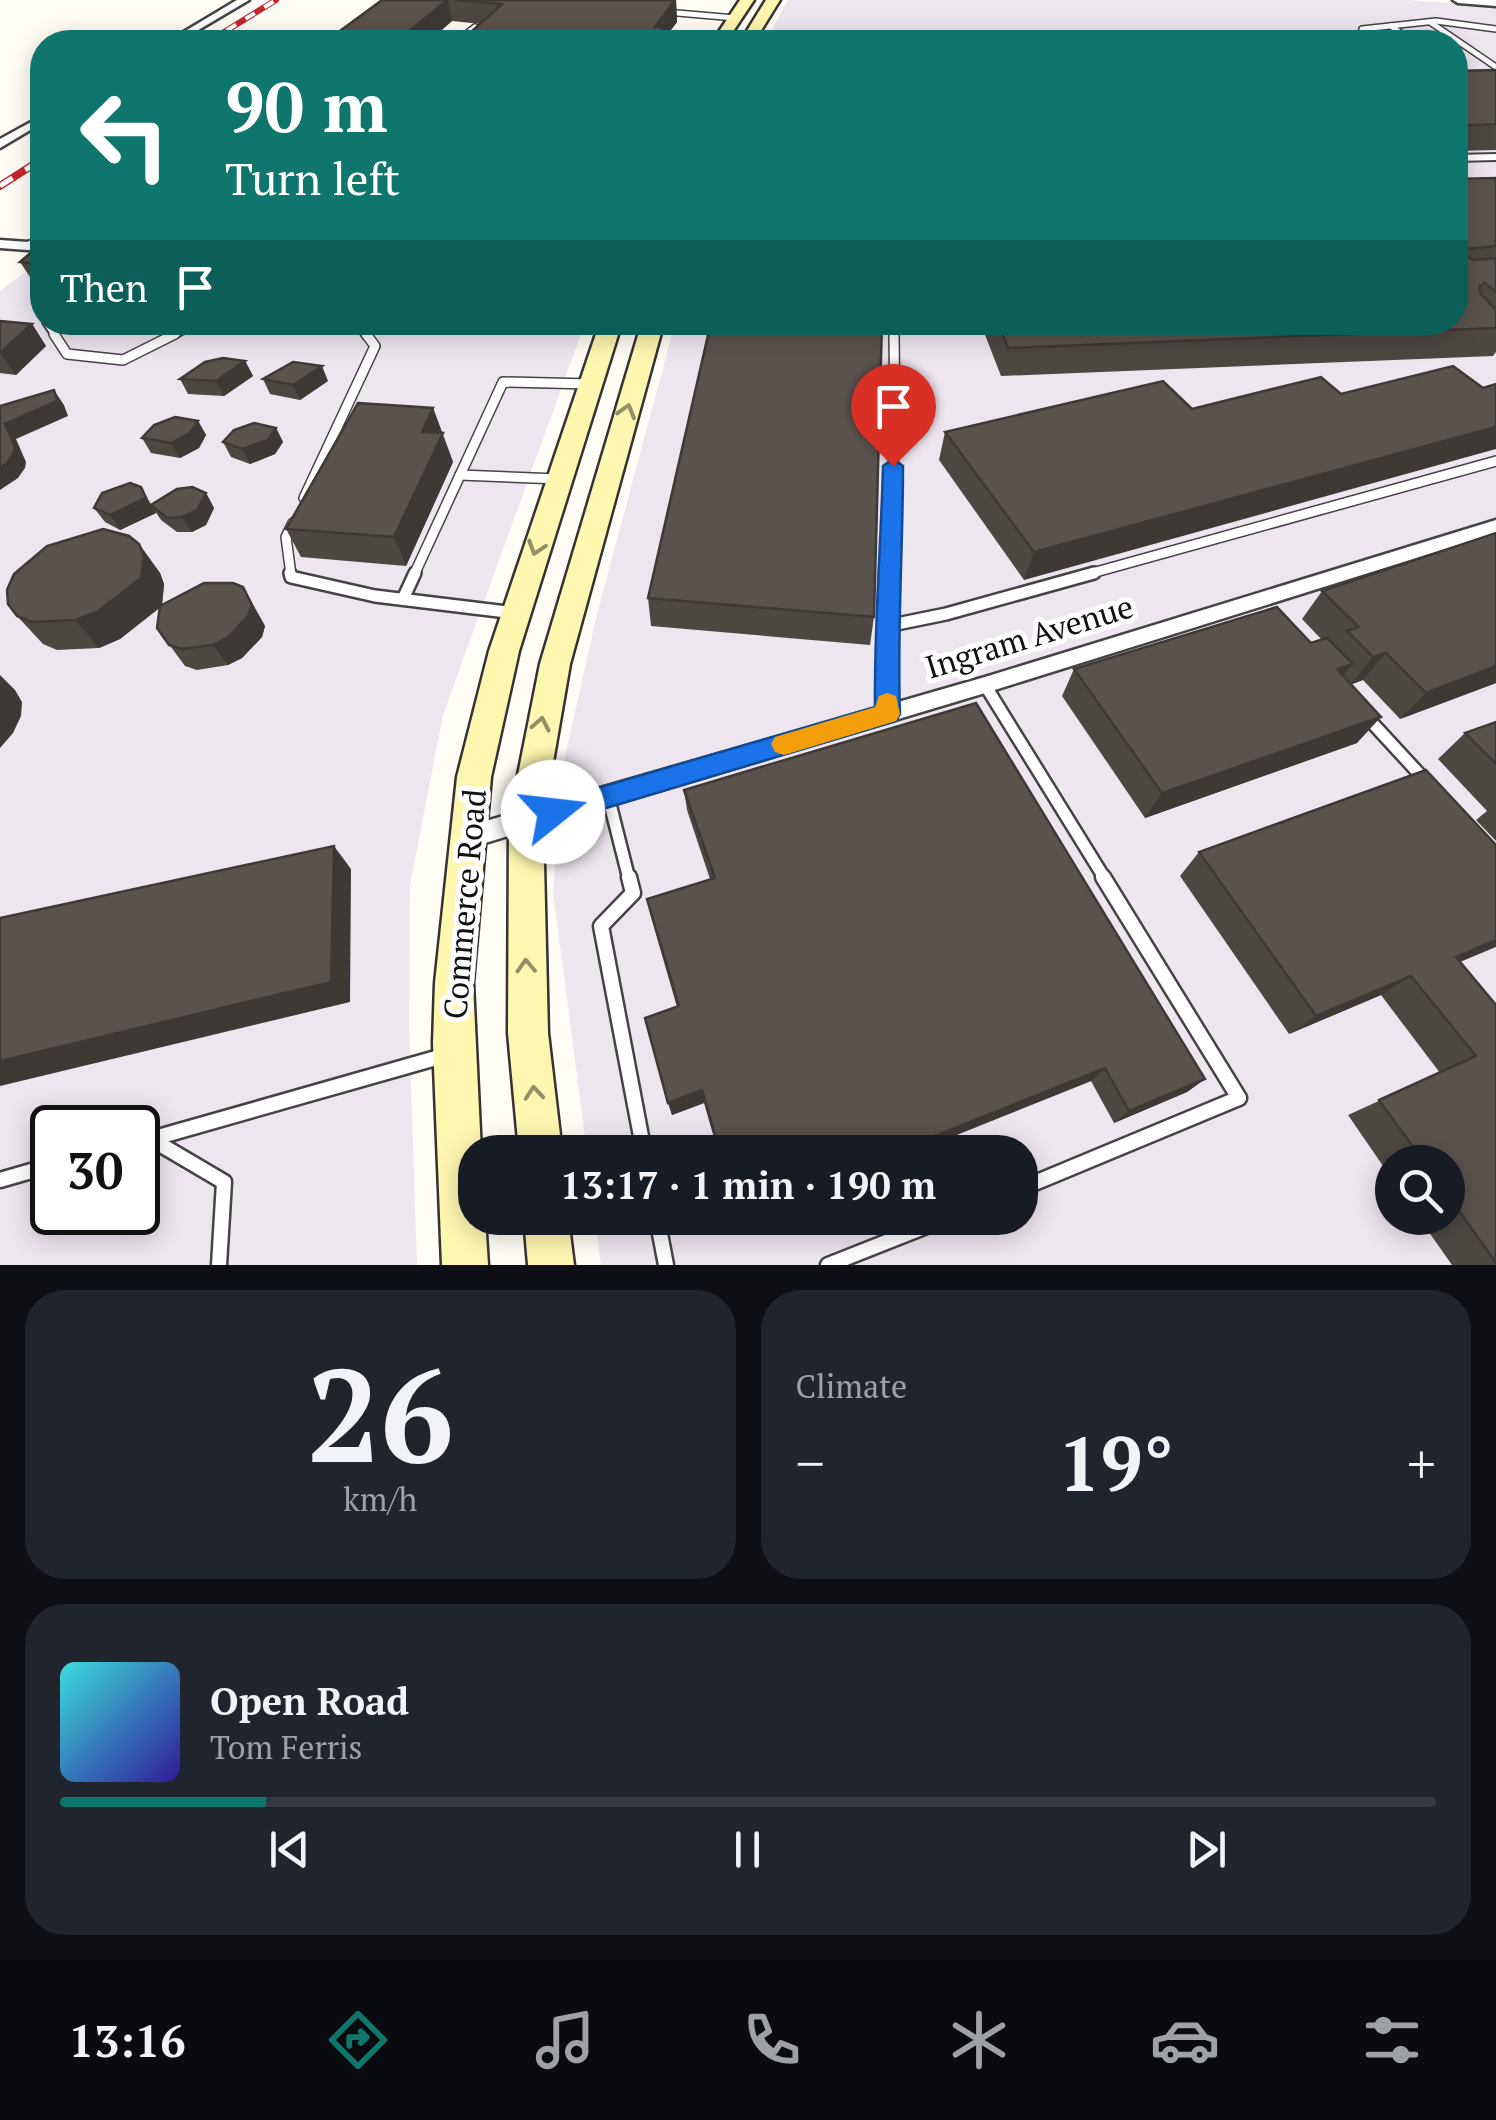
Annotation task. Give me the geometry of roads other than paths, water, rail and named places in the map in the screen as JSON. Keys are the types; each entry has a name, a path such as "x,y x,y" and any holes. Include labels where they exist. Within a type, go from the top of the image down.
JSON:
{"main road":[{"path":"755,30 770,6"},
{"path":"727,30 741,9"},
{"name":"Commerce Road","path":"465,1265 454,1053 455,967 465,838 482,731 516,613 607,335"},
{"name":"Commerce Road","path":"538,1135 528,1033 526,820 555,664 649,335"},
{"path":"548,1235 551,1265"}],"street":[{"path":"193,30 244,0"},
{"path":"1458,0 1489,2"},
{"path":"0,144 30,126"},
{"path":"0,244 30,246"},
{"name":"Ingram Avenue","path":"465,838 1263,604 1486,533"}],"lane":[{"path":"659,12 770,6"},
{"path":"1429,22 1441,30"},
{"path":"1363,30 1429,22 1496,29"},
{"path":"1391,26 1396,30"},
{"path":"471,30 475,27"},
{"path":"1468,48 1496,67"},
{"path":"1468,158 1496,157"},
{"path":"26,246 30,244"},
{"path":"55,335 67,354 123,360 173,335"},
{"path":"302,502 375,346 366,335"},
{"path":"888,714 894,335"},
{"path":"403,600 504,382 591,384"},
{"path":"887,626 965,609 1496,461"},
{"path":"460,475 559,479"},
{"path":"294,520 286,537 291,577 403,600 516,613"},
{"path":"985,685 1239,1098 1038,1181"},
{"path":"1355,704 1432,788"},
{"path":"608,796 632,893 600,926 641,1135"},
{"path":"160,1136 454,1053"},
{"path":"160,1149 224,1182 219,1265"},
{"path":"0,1180 30,1171"},
{"path":"660,1235 666,1265"},
{"path":"828,1265 905,1235"}],"railway":[{"path":"227,30 276,0"},
{"path":"0,186 30,167"}]}
